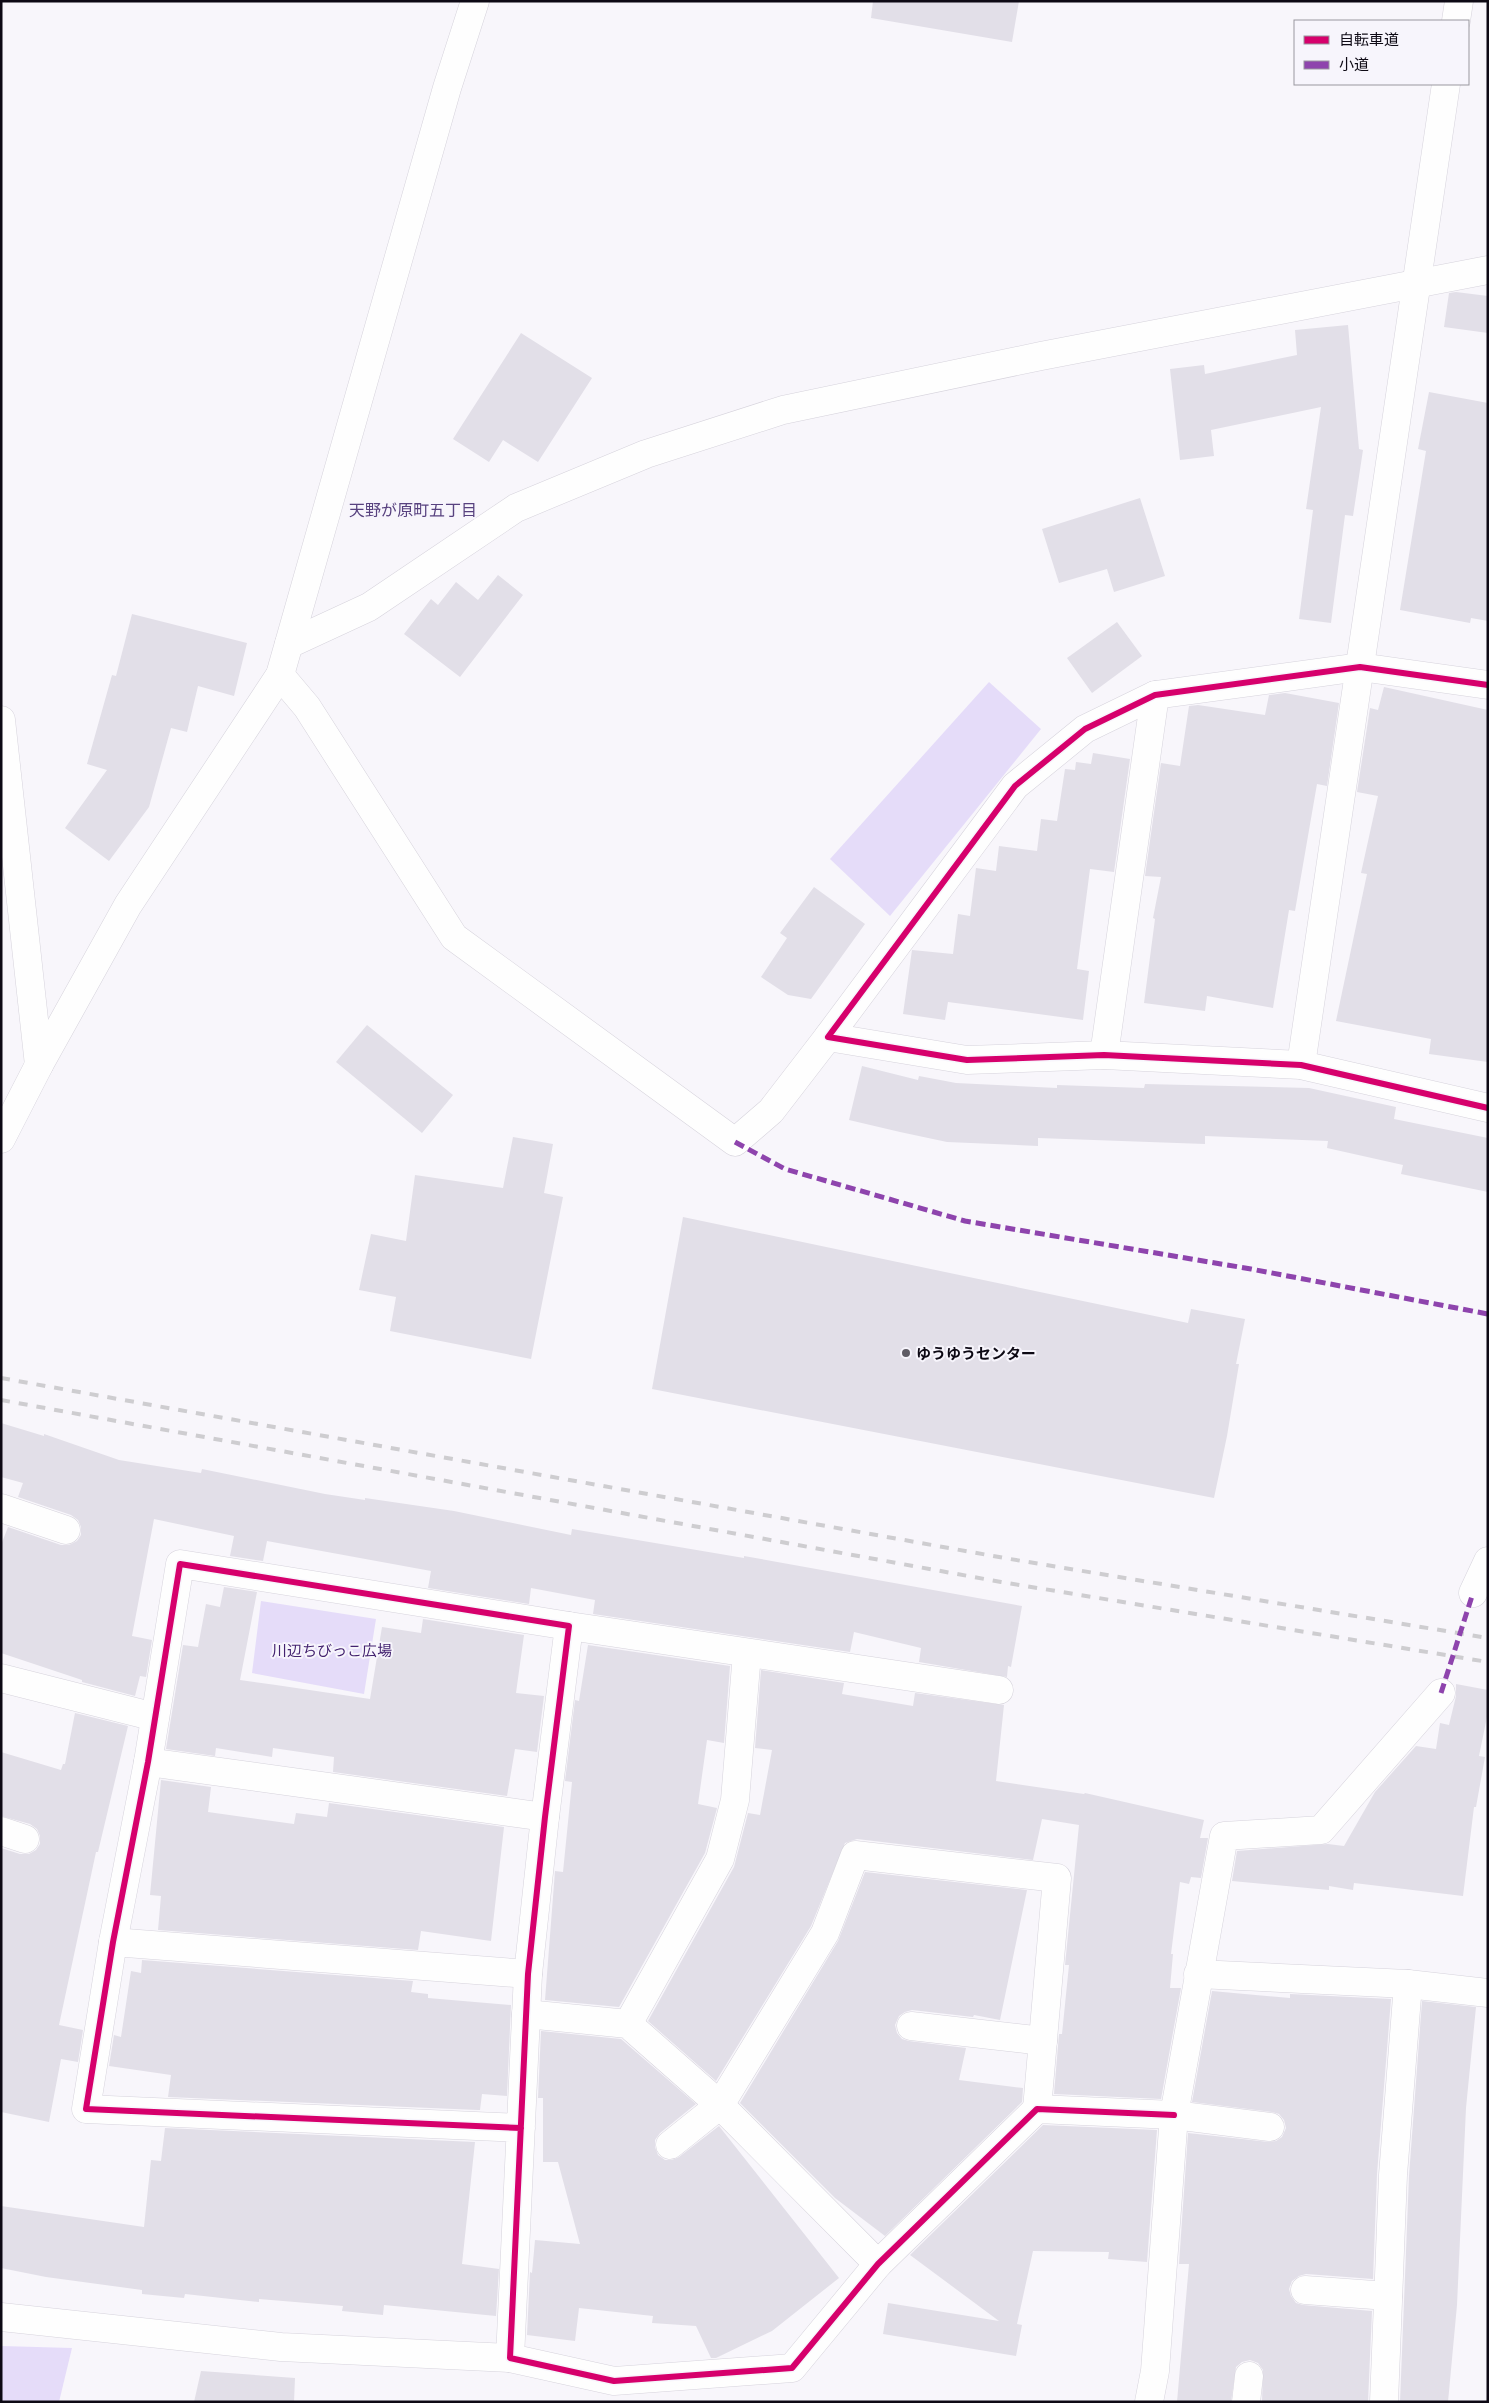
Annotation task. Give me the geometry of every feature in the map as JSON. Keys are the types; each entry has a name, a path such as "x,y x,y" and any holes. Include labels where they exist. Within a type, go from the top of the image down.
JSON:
{"street":[{"path":"1,1139 39,1065 128,905 280,675 447,88 475,1"},
{"path":"1456,20 1459,1"},
{"path":"1301,1065 1446,85"},
{"path":"289,644 369,607 516,508 646,454 774,413 1041,356 1488,270"},
{"path":"280,675 307,707 454,938 735,1142 772,1111 1015,786 1085,729 1155,696 1360,667 1488,685"},
{"path":"1104,1055 1155,696"},
{"path":"1,720 39,1065"},
{"path":"828,1037 967,1060 1104,1055 1301,1065 1488,1108"},
{"path":"1,1508 66,1530"},
{"path":"1473,1593 1488,1561"},
{"path":"521,2128 86,2109 113,1942 148,1762 180,1564 569,1626 999,1690"},
{"path":"510,2358 528,1974 544,1818 569,1626"},
{"path":"628,2024 720,1859 735,1800 748,1653"},
{"path":"1,1678 155,1717"},
{"path":"1149,2402 1155,2371 1174,2115 1224,1836 1321,1830 1441,1693"},
{"path":"148,1762 544,1818"},
{"path":"1,2317 282,2347 510,2358 612,2391 792,2368 878,2264 1037,2109 1057,1878 855,1855 825,1934 720,2105 670,2145"},
{"path":"113,1942 528,1974"},
{"path":"1198,1974 1408,1984 1488,1993"},
{"path":"1384,2402 1394,2175 1408,1984"},
{"path":"526,2014 628,2024 720,2105 878,2264"},
{"path":"911,2026 1043,2041"},
{"path":"1037,2109 1174,2115 1270,2127"},
{"path":"1305,2290 1388,2296"}],"green space":[{"path":"989,682 1041,729 890,916 830,859"},
{"name":"川辺ちびっこ広場","path":"261,1601 376,1619 364,1694 252,1673"},
{"path":"1,2346 72,2348 59,2402 1,2402"}],"building":[{"path":"873,1 1019,1 1012,42 871,18"},
{"path":"1456,292 1488,296 1488,333 1444,327 1449,293"},
{"path":"1348,325 1359,449 1363,450 1353,516 1345,515 1331,623 1299,619 1313,510 1306,509 1321,407 1211,430 1214,456 1180,460 1170,369 1204,365 1205,374 1297,355 1295,330"},
{"path":"521,333 592,378 538,462 503,440 489,462 453,439"},
{"path":"1429,392 1488,403 1488,621 1471,618 1470,623 1400,610 1426,451 1418,449"},
{"path":"1140,498 1165,576 1114,592 1107,569 1059,583 1042,529"},
{"path":"498,575 523,595 460,677 404,634 431,599 438,605 456,582 478,600"},
{"path":"132,614 247,643 234,696 198,686 187,732 171,728 149,807 109,861 65,828 107,770 87,764 112,675 116,676"},
{"path":"1117,622 1142,656 1092,693 1067,658"},
{"path":"1384,687 1488,710 1488,1062 1429,1054 1431,1039 1336,1021 1367,874 1361,873 1378,796 1357,792 1370,708 1378,710"},
{"path":"1285,693 1339,703 1327,786 1317,784 1295,911 1289,910 1273,1008 1207,996 1205,1011 1144,1003 1155,919 1153,918 1161,877 1145,876 1161,763 1180,766 1189,706 1198,705 1265,715 1269,695"},
{"path":"1093,753 1130,759 1114,872 1090,869 1077,969 1089,971 1083,1020 948,1002 945,1020 903,1014 912,950 953,954 958,914 970,916 976,868 996,871 999,846 1037,851 1041,819 1057,821 1065,769 1075,770 1076,762 1091,764"},
{"path":"814,887 865,924 811,999 788,995 761,977 787,938 780,933"},
{"path":"367,1025 453,1095 422,1133 336,1062"},
{"path":"862,1066 918,1080 919,1076 956,1083 1057,1088 1057,1085 1144,1088 1145,1084 1309,1088 1396,1107 1394,1119 1488,1138 1488,1192 1401,1174 1403,1165 1327,1148 1328,1141 1205,1136 1205,1144 1038,1138 1038,1146 947,1142 849,1120"},
{"path":"513,1137 553,1144 544,1193 563,1197 531,1359 390,1331 396,1297 359,1290 371,1234 406,1241 415,1175 503,1188"},
{"name":"ゆうゆうセンター","path":"683,1217 1188,1323 1191,1309 1245,1319 1236,1364 1239,1364 1227,1436 1214,1498 652,1389"},
{"path":"1,1423 44,1436 44,1434 119,1460 201,1473 202,1469 325,1494 454,1511 571,1535 572,1529 744,1558 744,1556 1022,1606 1011,1667 1008,1666 1007,1677 919,1662 921,1648 854,1632 850,1652 593,1614 595,1600 531,1588 529,1604 428,1588 431,1571 267,1541 263,1561 230,1556 234,1536 154,1519 132,1636 152,1640 146,1677 140,1676 135,1696 82,1682 82,1680 1,1653 1,1545 8,1527 61,1545 69,1545 77,1541 81,1535 81,1527 78,1520 71,1515 18,1497 23,1483 1,1477"},
{"path":"224,1587 257,1592 240,1680 370,1699 382,1627 421,1633 423,1619 524,1635 516,1693 544,1696 537,1752 515,1749 507,1796 333,1772 334,1757 273,1748 272,1757 216,1748 215,1756 166,1749 183,1645 198,1647 206,1604 220,1607"},
{"path":"588,1645 730,1666 724,1743 707,1740 698,1804 717,1808 705,1853 619,2007 545,2000 555,1871 563,1872 572,1782 565,1781 575,1700 579,1701"},
{"path":"761,1670 844,1683 842,1694 913,1706 915,1693 1004,1705 996,1781 1085,1793 1204,1820 1200,1838 1208,1838 1201,1878 1191,1877 1189,1884 1180,1882 1171,1954 1173,1954 1170,1988 1181,1988 1161,2099 1054,2094 1059,2034 1062,2034 1069,1965 1065,1965 1079,1825 1042,1819 1033,1860 857,1839 845,1843 811,1926 716,2081 648,2021 734,1867 748,1813 760,1815 772,1750 755,1748"},
{"path":"1456,1684 1488,1690 1488,1712 1479,1756 1485,1757 1476,1807 1474,1807 1463,1896 1354,1883 1353,1890 1329,1886 1329,1890 1232,1881 1237,1851 1328,1844 1344,1846 1375,1792 1416,1746 1436,1749 1440,1723 1449,1725 1456,1696"},
{"path":"75,1713 128,1726 98,1852 96,1852 59,2025 83,2030 78,2062 61,2059 49,2122 1,2112 1,1848 20,1854 29,1854 36,1850 40,1844 40,1836 37,1829 30,1824 1,1816 1,1752 61,1770 63,1764 65,1764"},
{"path":"161,1780 211,1787 208,1812 294,1824 296,1813 327,1817 329,1803 504,1827 491,1941 421,1931 418,1950 158,1930 161,1896 150,1895"},
{"path":"865,1872 1027,1890 1000,2020 974,2015 973,2017 912,2010 899,2016 895,2025 897,2033 902,2039 966,2048 959,2080 1023,2088 1022,2102 885,2236 835,2198 740,2103 838,1941"},
{"path":"142,1960 413,1981 411,1992 428,1994 428,1998 511,2005 507,2096 482,2094 480,2110 168,2097 171,2075 109,2066 114,2035 121,2037 131,1971 141,1973"},
{"path":"1212,1991 1290,1998 1290,1994 1391,1999 1377,2174 1373,2279 1306,2274 1292,2281 1289,2289 1296,2303 1303,2305 1372,2311 1368,2402 1262,2402 1263,2370 1258,2363 1250,2360 1242,2362 1236,2367 1231,2402 1177,2402 1189,2264 1179,2264 1188,2133 1269,2142 1276,2141 1282,2137 1286,2128 1284,2120 1279,2114 1272,2112 1192,2102"},
{"path":"1422,2001 1476,2007 1466,2108 1457,2305 1448,2402 1400,2402 1409,2176"},
{"path":"541,2031 621,2039 696,2104 660,2133 655,2140 658,2155 665,2160 679,2157 719,2126 839,2278 772,2331 716,2358 711,2358 696,2326 652,2323 653,2316 579,2308 575,2341 527,2335 530,2272 532,2273 535,2240 580,2244 558,2162 543,2162 543,2098 538,2098"},
{"path":"1043,2125 1157,2130 1147,2262 1108,2259 1109,2252 1033,2251 1017,2324 1022,2325 1016,2356 883,2334 888,2303 999,2321 910,2255"},
{"path":"165,2128 475,2142 462,2264 499,2269 496,2316 384,2305 383,2315 342,2311 343,2306 259,2299 259,2302 185,2294 184,2298 142,2294 142,2290 46,2277 1,2268 1,2206 144,2227 151,2160 161,2161"},
{"path":"201,2371 295,2378 294,2402 194,2402"}],"railway":[{"path":"1,1378 1010,1559 1488,1638"},
{"path":"1,1400 1001,1582 1488,1662"}],"marked path":[{"path":"735,1142 785,1169 965,1221 1251,1269 1488,1314"},
{"path":"1441,1693 1473,1593"}],"cycle path":[{"path":"1488,685 1360,667 1155,695 1085,729 1015,786 828,1037 967,1060 1104,1055 1301,1065 1488,1108"},
{"path":"521,2128 86,2109 113,1942 148,1762 180,1564 569,1626 528,1974 510,2358 614,2381 792,2368 878,2264 1037,2109 1174,2115"}],"place":[{"name":"ゆうゆうセンター","path":"906,1353"}],"district":[{"name":"天野が原町五丁目","path":"413,509"}]}
